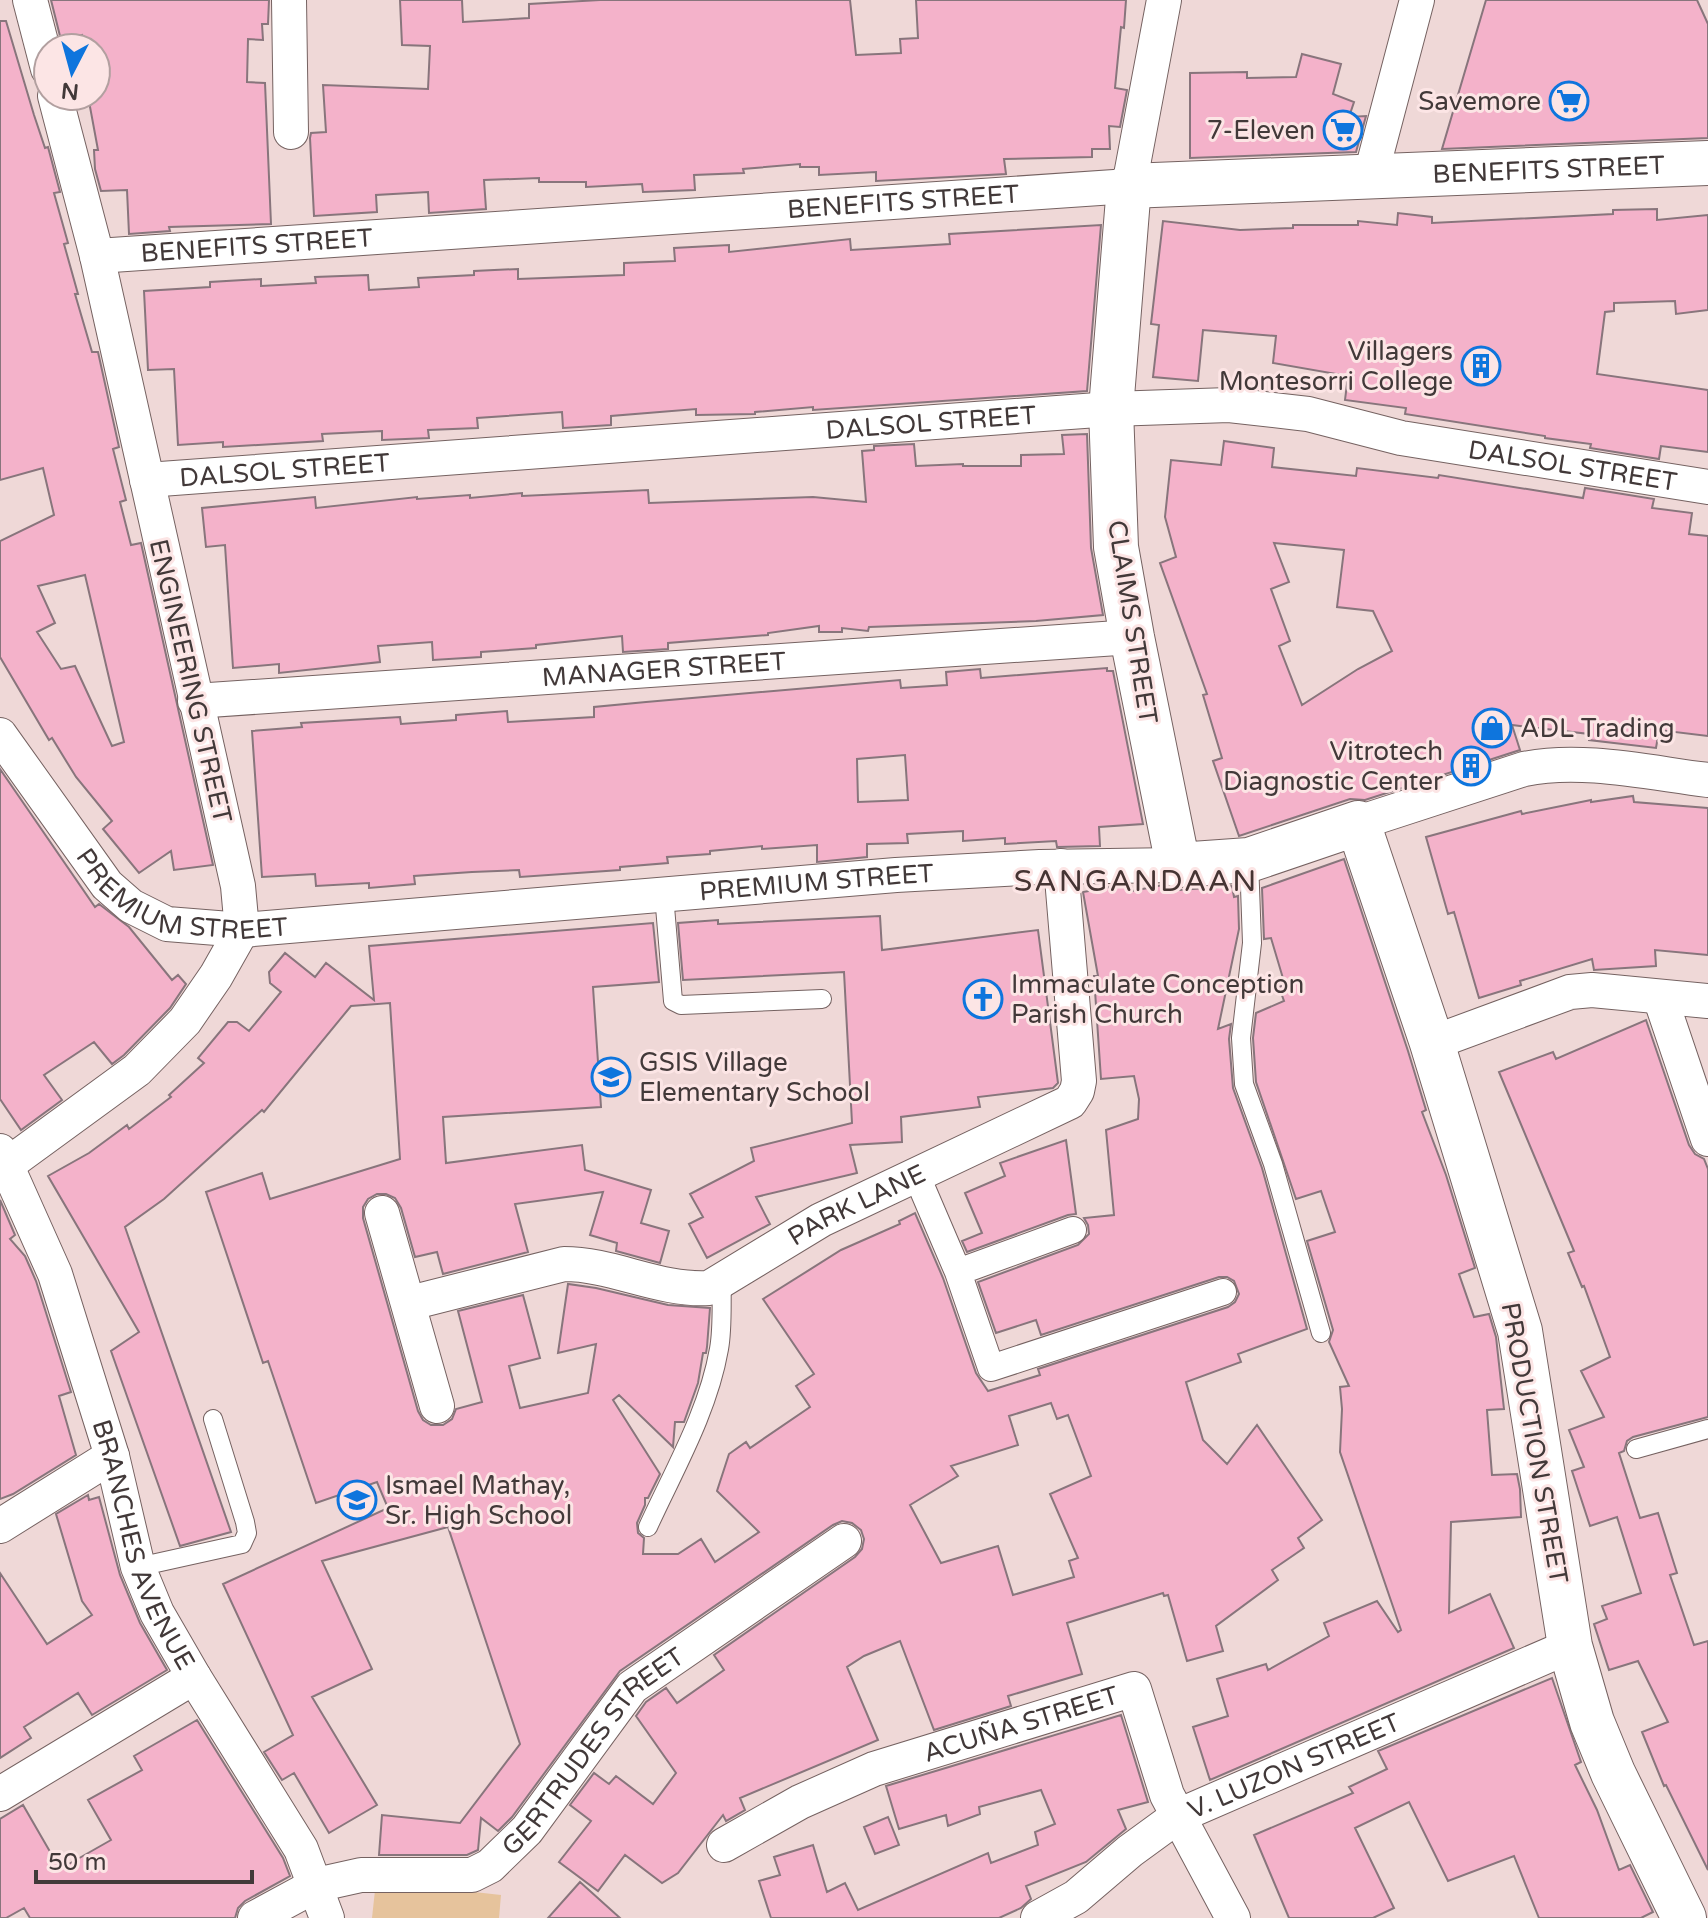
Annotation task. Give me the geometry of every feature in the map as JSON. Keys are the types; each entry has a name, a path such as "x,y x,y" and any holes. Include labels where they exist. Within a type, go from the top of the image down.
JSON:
{"street":[{"path":"30,0 38,32"},
{"path":"289,0 291,132"},
{"path":"1129,186 1164,0"},
{"path":"1370,178 1417,0"},
{"name":"ENGINEERING STREET","path":"59,112 97,256 238,886 242,930"},
{"name":"BENEFITS STREET","path":"97,256 1129,186 1708,163"},
{"name":"CLAIMS STREET","path":"1129,186 1111,409 1116,547 1178,865"},
{"name":"DALSOL STREET","path":"147,480 1111,409 1229,405 1308,414 1401,438 1708,487"},
{"name":"MANAGER STREET","path":"195,701 1132,637"},
{"name":"PREMIUM STREET","path":"0,735 107,885 131,906 167,924 242,930 896,875 1249,860 1524,769 1548,764 1573,764 1708,780"},
{"name":"PRODUCTION STREET","path":"1358,823 1432,1043 1520,1331 1570,1646 1592,1722 1613,1773 1684,1918"},
{"name":"PARK LANE","path":"410,1303 564,1264 585,1264 687,1289 709,1288 821,1220 1070,1102 1077,1091 1078,1058 1061,866"},
{"path":"2,1161 137,1070 185,1021 242,930"},
{"path":"1432,1043 1570,992 1592,990 1708,1001"},
{"path":"1660,997 1708,1139"},
{"name":"BRANCHES AVENUE","path":"2,1161 55,1274 112,1456 138,1567 157,1613 301,1849 327,1918"},
{"path":"916,1174 958,1272 991,1368 1223,1292"},
{"path":"382,1213 437,1406"},
{"path":"958,1272 1073,1230"},
{"path":"0,1526 112,1456"},
{"name":"GERTRUDES STREET","path":"255,1918 316,1885 361,1875 472,1875 490,1866 527,1830 632,1687 844,1541"},
{"name":"V. LUZON STREET","path":"1038,1918 1076,1897 1130,1851 1178,1816 1570,1646"},
{"path":"0,1794 194,1677"},
{"name":"ACUÑA STREET","path":"724,1845 800,1802 874,1769 1134,1689 1167,1795 1233,1918"}],"lane":[{"path":"1249,860 1252,943 1241,1038 1244,1084 1273,1164 1321,1333"},
{"path":"664,895 673,1001 681,1005 822,999"},
{"path":"648,1527 692,1432 710,1384 719,1348 722,1281"},
{"path":"138,1567 242,1544 247,1533 245,1522 213,1419"},
{"path":"1636,1449 1708,1429"}],"shaded area":[{"path":"376,1881 501,1895 499,1918 372,1918"}],"building":[{"path":"51,0 269,0 268,24 262,24 263,40 248,39 247,82 265,83 271,224 169,227 170,231 129,234 127,190 101,191 95,169 94,150 98,150 91,112 112,112 112,32 59,32"},
{"path":"400,0 462,0 463,22 529,18 529,4 600,0 850,0 856,55 901,53 900,39 918,38 916,0 1126,0 1115,88 1127,90 1120,127 1109,126 1110,149 1092,149 1092,157 1004,159 1006,174 876,181 876,172 819,175 819,167 800,167 800,164 743,169 744,173 694,175 695,190 643,192 642,184 586,187 586,182 539,182 539,178 484,180 486,209 429,213 428,192 376,195 377,212 314,216 310,138 311,133 326,132 323,85 428,89 430,46 402,45"},
{"path":"1486,0 1697,0 1708,24 1708,138 1442,149"},
{"path":"0,21 6,21 32,112 45,148 48,147 60,192 54,193 68,243 64,244 78,294 75,294 92,352 98,352 119,447 113,449 126,500 120,502 131,545 141,543 213,865 174,870 171,851 139,873 103,829 112,821 76,777 52,738 49,740 0,657 0,541 54,515 43,468 0,480","holes":["85,575 124,742 112,746 75,666 61,669 37,632 55,623 38,586"]},
{"path":"1302,54 1341,64 1333,94 1354,102 1349,117 1366,116 1356,152 1190,158 1190,73 1247,72 1247,78 1296,77"},
{"path":"1657,209 1657,220 1708,215 1708,310 1676,314 1675,301 1614,303 1614,311 1605,312 1597,374 1708,390 1708,452 1661,446 1659,459 1590,448 1591,444 1405,414 1406,408 1345,400 1348,376 1273,363 1276,336 1203,330 1198,381 1153,377 1159,325 1151,324 1163,221 1240,230 1293,228 1293,225 1358,225 1358,221 1397,225 1398,213 1432,217 1432,223"},
{"path":"1101,225 1087,391 813,410 813,407 755,414 696,415 696,409 611,416 611,425 563,428 562,412 477,418 478,428 428,430 429,438 382,440 382,431 322,434 323,441 223,447 223,442 178,445 174,369 148,370 144,291 210,287 210,282 261,279 261,286 316,283 315,277 368,275 369,290 419,287 418,278 518,269 518,279 624,275 624,263 675,261 674,248 729,245 729,252 850,239 851,250 950,244 949,234"},
{"path":"1087,434 1091,548 1103,615 1036,621 869,627 868,631 842,628 842,632 819,632 819,626 768,635 668,643 668,649 623,652 622,636 481,652 481,657 433,660 432,642 378,646 380,662 279,673 279,664 233,668 225,545 206,547 202,508 315,497 316,508 417,497 470,495 470,498 522,493 522,496 648,490 649,503 813,497 866,502 862,451 874,450 874,446 914,444 916,466 1021,466 1021,455 1064,454 1062,435"},
{"path":"1224,441 1274,448 1272,467 1356,476 1357,468 1438,478 1439,475 1583,498 1585,488 1654,499 1652,508 1692,513 1689,534 1708,536 1708,736 1659,730 1656,748 1589,740 1589,734 1512,725 1520,750 1365,800 1350,799 1239,836 1213,761 1222,758 1203,695 1207,694 1160,563 1176,557 1165,517 1171,460 1221,465","holes":["1274,543 1344,550 1337,607 1373,611 1392,651 1302,705 1279,646 1290,641 1271,589 1289,582"]},
{"path":"1107,668 1107,671 1113,671 1143,824 1099,827 1100,846 1057,847 1056,841 1005,844 1005,838 963,841 963,831 907,834 908,843 867,844 867,857 817,862 817,845 762,849 762,846 667,857 668,863 620,867 620,870 520,877 519,870 414,876 415,884 369,888 369,883 316,886 315,874 262,877 252,731 302,727 301,723 400,717 401,724 456,720 456,715 507,711 508,722 594,717 594,707 900,680 901,688 947,685 946,672 980,669 981,678","holes":["905,755 908,800 858,802 857,759"]},
{"path":"0,769 95,907 99,904 129,927 172,980 178,975 186,984 170,1008 112,1064 94,1042 44,1075 62,1100 21,1130 0,1099"},
{"path":"1633,796 1634,802 1708,808 1708,955 1655,950 1656,966 1594,970 1592,959 1520,981 1521,985 1479,998 1454,912 1448,914 1426,837 1521,811 1522,814 1591,800"},
{"path":"1344,859 1408,1051 1426,1110 1422,1112 1446,1175 1475,1268 1459,1274 1474,1317 1489,1314 1496,1337 1504,1409 1487,1410 1492,1475 1517,1474 1520,1489 1521,1517 1451,1522 1449,1613 1490,1594 1514,1648 1210,1780 1193,1727 1228,1716 1217,1679 1266,1664 1268,1670 1329,1636 1324,1623 1377,1601 1398,1632 1401,1630 1340,1452 1340,1387 1349,1386 1329,1342 1333,1330 1307,1241 1335,1232 1321,1191 1296,1199 1256,1082 1253,1038 1256,1013 1284,1001 1279,987 1285,985 1271,938 1264,939 1262,888"},
{"path":"1163,885 1180,890 1232,886 1234,897 1238,896 1239,929 1218,1029 1231,1024 1229,1039 1233,1088 1262,1168 1307,1329 1238,1354 1241,1362 1186,1382 1203,1440 1227,1464 1257,1425 1322,1520 1298,1538 1304,1548 1272,1570 1278,1580 1216,1626 1223,1651 1187,1661 1168,1595 1164,1596 1163,1593 1067,1623 1082,1674 1008,1696 1011,1706 934,1730 900,1641 847,1667 878,1740 740,1798 745,1810 726,1821 723,1815 678,1873 662,1883 625,1855 598,1891 559,1862 591,1821 570,1805 594,1773 609,1784 616,1776 653,1804 676,1773 636,1716 646,1702 666,1688 677,1703 724,1670 714,1655 855,1557 862,1549 864,1539 861,1530 852,1523 842,1521 833,1525 620,1671 512,1817 498,1831 481,1818 478,1850 467,1855 379,1855 382,1815 460,1823 520,1744 448,1527 322,1561 372,1669 312,1697 377,1805 329,1833 294,1773 282,1780 264,1752 293,1735 223,1584 388,1508 377,1482 316,1503 268,1361 263,1363 206,1192 262,1173 270,1199 400,1159 390,1003 351,1006 264,1112 262,1110 164,1199 125,1227 231,1532 180,1546 111,1351 139,1332 48,1176 89,1153 127,1125 129,1129 171,1097 169,1095 204,1063 198,1058 228,1022 237,1022 249,1031 281,992 270,983 269,972 285,953 315,977 326,963 374,1000 369,946 653,923 659,982 593,987 601,1107 443,1117 446,1163 582,1145 585,1170 651,1190 641,1223 669,1231 660,1263 616,1251 617,1243 590,1235 603,1192 515,1204 528,1252 443,1274 437,1252 415,1257 401,1208 395,1198 377,1194 368,1199 363,1207 363,1218 418,1411 423,1420 431,1425 443,1425 452,1419 456,1409 482,1402 458,1311 523,1295 540,1358 509,1366 520,1408 588,1393 596,1344 558,1353 568,1284 668,1305 710,1308 706,1353 703,1353 698,1383 684,1422 675,1422 673,1447 619,1395 613,1400 660,1474 648,1498 645,1498 637,1523 638,1533 644,1538 643,1554 678,1554 701,1539 715,1562 759,1532 717,1491 729,1454 746,1442 750,1448 810,1407 796,1386 814,1374 763,1299 841,1250 900,1224 899,1221 915,1213 943,1278 976,1373 988,1391 1040,1375 1038,1369 1228,1307 1235,1302 1239,1294 1234,1281 1219,1277 1041,1335 1036,1320 996,1333 978,1282 1078,1245 1089,1234 1084,1218 1114,1215 1106,1130 1138,1119 1139,1099 1134,1076 1101,1079 1094,976 1098,976 1083,892 1117,886 1131,886 1132,891","holes":["1051,1403 1057,1419 1068,1415 1091,1476 1050,1494 1078,1558 1069,1561 1074,1577 1013,1595 998,1546 941,1563 910,1505 958,1476 951,1466 1018,1445 1009,1416"]},
{"path":"880,916 882,950 1038,930 1058,1083 1053,1088 978,1097 980,1107 901,1117 902,1142 850,1145 857,1173 756,1197 770,1224 707,1258 689,1224 703,1217 690,1194 754,1161 751,1148 852,1123 844,972 683,980 678,923"},
{"path":"1646,1020 1689,1145 1695,1154 1704,1159 1708,1169 1708,1417 1633,1437 1627,1441 1624,1451 1619,1453 1640,1518 1658,1513 1677,1573 1670,1575 1694,1645 1708,1641 1708,1870 1664,1786 1642,1732 1668,1722 1638,1661 1609,1670 1594,1624 1607,1619 1602,1606 1641,1593 1617,1517 1590,1526 1572,1471 1584,1467 1569,1430 1604,1417 1581,1371 1610,1357 1584,1286 1568,1253 1574,1251 1499,1072 1553,1052 1556,1059"},
{"path":"1066,1140 1076,1214 967,1252 962,1241 982,1233 965,1193 1005,1176 1000,1163"},
{"path":"0,1200 15,1235 10,1239 25,1256 36,1281 71,1392 59,1396 76,1455 0,1499"},
{"path":"88,1495 89,1500 99,1497 120,1575 140,1623 167,1670 92,1715 78,1693 24,1727 31,1738 0,1758 0,1573 47,1644 92,1615 82,1601 56,1514"},
{"path":"1552,1678 1581,1762 1575,1765 1597,1810 1619,1870 1630,1865 1653,1912 1641,1918 1539,1918 1514,1856 1448,1881 1409,1802 1355,1828 1394,1908 1373,1918 1289,1918 1254,1835 1353,1793 1349,1787 1387,1769 1378,1751"},
{"path":"1121,1715 1148,1802 1118,1810 1126,1829 1086,1862 1026,1886 1031,1899 1021,1908 999,1918 771,1918 759,1881 780,1875 774,1857 813,1845 827,1892 845,1883 858,1910 988,1853 991,1863 1038,1845 1035,1832 1055,1824 1041,1790 979,1807 980,1814 948,1826 946,1815 899,1829 886,1786"},
{"path":"197,1720 283,1858 290,1876 245,1901 238,1908 235,1918 30,1918 24,1908 0,1918 0,1819 23,1805 60,1869 111,1840 88,1800 142,1770 134,1756"},
{"path":"888,1817 899,1845 875,1854 864,1827"},
{"path":"580,1882 620,1918 548,1918"}],"place":[{"name":"Savemore","path":"1569,101"},
{"name":"7-Eleven","path":"1343,130"},
{"name":"Villagers Montesorri College","path":"1481,366"},
{"name":"ADL Trading","path":"1492,728"},
{"name":"Vitrotech Diagnostic Center","path":"1471,766"},
{"name":"Immaculate Conception Parish Church","path":"983,999"},
{"name":"GSIS Village Elementary School","path":"611,1077"},
{"name":"Ismael Mathay, Sr. High School","path":"357,1500"}],"district":[{"name":"SANGANDAAN","path":"1136,881"}]}
